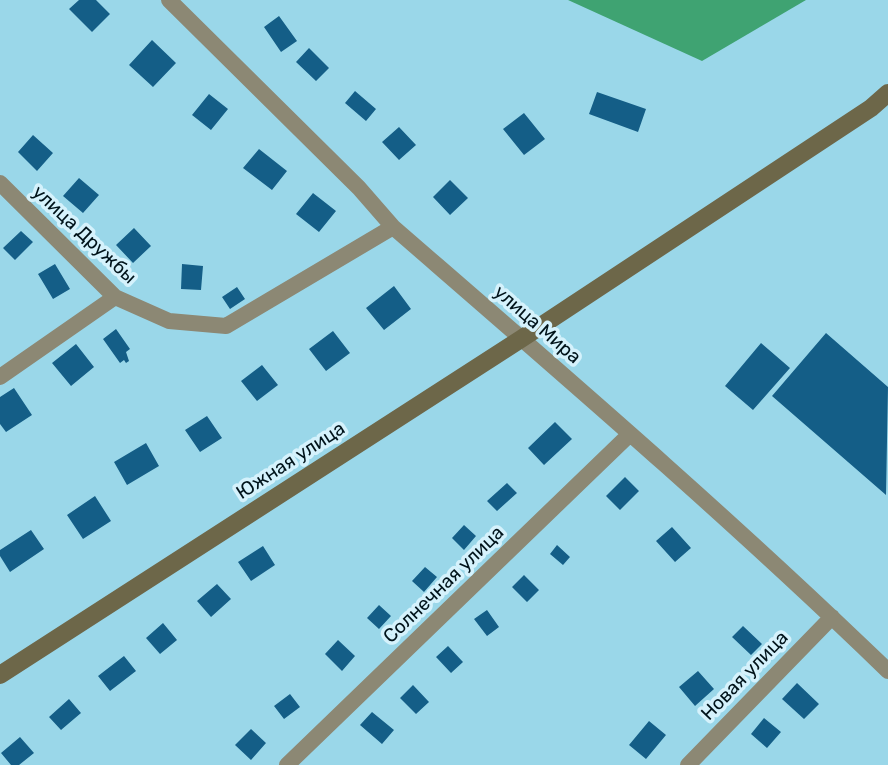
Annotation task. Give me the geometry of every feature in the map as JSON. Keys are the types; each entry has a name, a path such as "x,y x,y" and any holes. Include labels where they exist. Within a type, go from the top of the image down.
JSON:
{"main road":[{"name":"Южная улица","path":"0,675 521,338 871,108 888,93"}],"street":[{"name":"улица Мира","path":"169,0 359,188 393,227 521,338 832,617 888,671"},
{"name":"улица Дружбы","path":"0,183 115,297 169,321 226,326 393,227"},
{"path":"0,377 115,297"},
{"name":"Солнечная улица","path":"287,765 629,435"},
{"name":"Новая улица","path":"688,765 832,617"}],"green space":[{"path":"568,0 806,0 702,61"}],"building":[{"path":"79,0 96,0 110,14 92,32 69,9"},
{"path":"279,16 297,41 281,52 264,27"},
{"path":"152,40 176,63 153,87 129,65"},
{"path":"309,48 329,68 316,81 296,62"},
{"path":"355,91 376,109 366,121 345,103"},
{"path":"597,92 646,109 638,132 589,114"},
{"path":"209,94 228,109 211,130 192,115"},
{"path":"524,113 545,139 524,155 503,129"},
{"path":"399,127 416,145 399,160 382,142"},
{"path":"33,135 53,153 37,171 18,152"},
{"path":"259,149 287,171 272,190 243,168"},
{"path":"79,178 99,195 83,213 63,196"},
{"path":"450,180 468,198 450,215 433,197"},
{"path":"313,193 336,211 319,232 296,214"},
{"path":"134,228 151,246 133,263 116,245"},
{"path":"21,231 33,242 15,260 3,248"},
{"path":"55,264 70,289 53,299 38,274"},
{"path":"182,264 203,266 201,290 181,289"},
{"path":"394,286 411,309 384,330 366,308"},
{"path":"237,287 245,299 230,309 222,297"},
{"path":"116,329 130,349 126,352 129,361 126,363 124,360 120,363 103,339"},
{"path":"333,331 350,353 326,371 309,349"},
{"path":"826,333 888,387 886,495 772,396"},
{"path":"761,343 790,368 753,410 725,386"},
{"path":"76,344 94,367 71,386 52,363"},
{"path":"262,365 278,385 257,401 241,381"},
{"path":"14,388 32,415 6,432 0,424 0,397"},
{"path":"207,416 222,438 200,452 185,430"},
{"path":"555,422 572,439 544,465 528,448"},
{"path":"146,443 159,466 127,485 114,462"},
{"path":"625,477 639,491 620,510 606,496"},
{"path":"507,483 517,493 497,511 487,501"},
{"path":"95,496 111,521 83,539 67,515"},
{"path":"464,525 476,536 464,550 452,538"},
{"path":"672,527 691,548 675,562 656,541"},
{"path":"31,530 44,549 10,572 0,556 0,550"},
{"path":"557,545 570,557 563,565 550,554"},
{"path":"263,546 275,565 251,581 238,562"},
{"path":"425,567 437,577 424,592 412,581"},
{"path":"524,575 539,590 527,602 512,587"},
{"path":"217,584 231,599 211,617 197,601"},
{"path":"379,605 391,616 379,629 367,618"},
{"path":"487,610 499,627 487,636 474,619"},
{"path":"163,623 177,640 160,654 146,638"},
{"path":"743,626 762,644 751,655 732,637"},
{"path":"338,640 355,656 342,671 325,654"},
{"path":"448,646 463,662 451,673 436,657"},
{"path":"124,656 136,671 110,691 98,676"},
{"path":"698,671 714,689 695,706 679,687"},
{"path":"797,683 819,704 804,719 782,699"},
{"path":"413,685 429,702 416,714 400,698"},
{"path":"290,694 300,707 284,719 274,706"},
{"path":"69,699 81,713 61,730 49,717"},
{"path":"372,712 394,730 382,744 360,725"},
{"path":"764,718 781,732 767,748 751,734"},
{"path":"649,721 666,735 646,759 629,745"},
{"path":"251,729 266,743 251,760 235,745"},
{"path":"20,737 34,753 19,765 11,765 1,753"}]}
